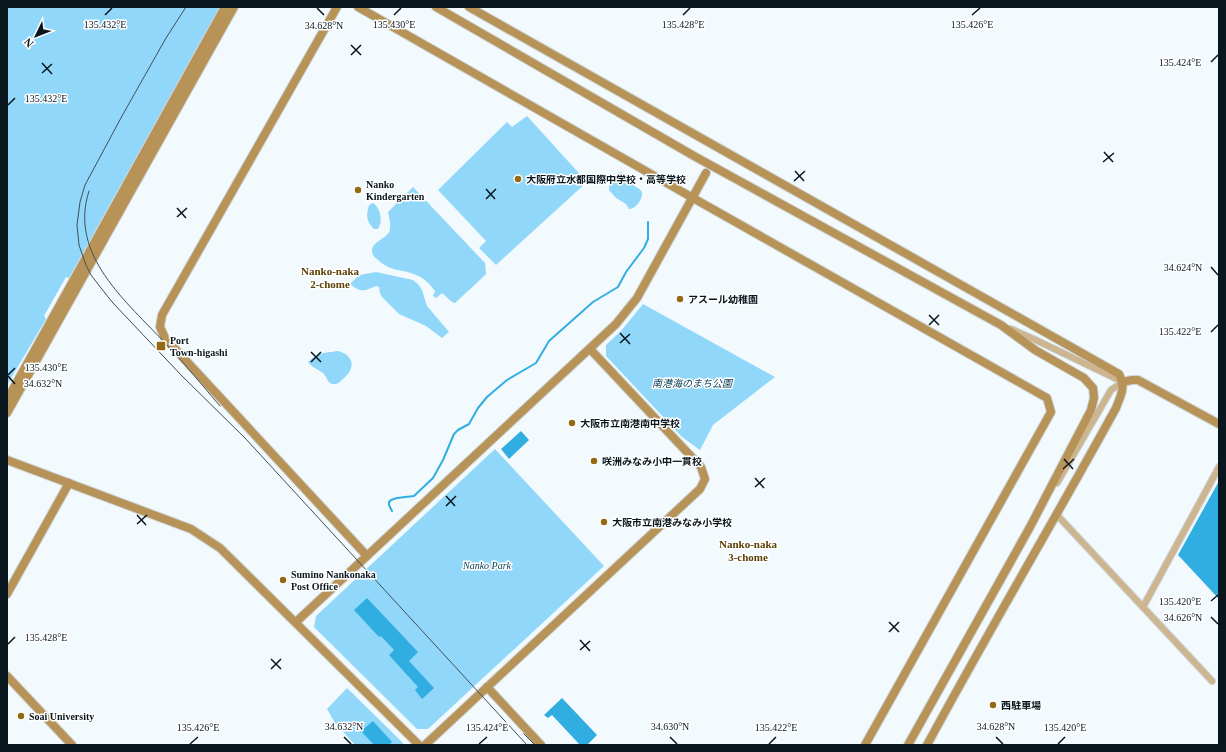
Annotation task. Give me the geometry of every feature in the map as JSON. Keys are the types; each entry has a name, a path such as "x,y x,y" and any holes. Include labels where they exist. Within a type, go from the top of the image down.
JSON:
{"street":[{"path":"7,400 225,7"},
{"path":"7,413 234,7"},
{"path":"337,7 162,315 160,328 165,338 367,556"},
{"path":"358,7 1047,398 1051,412 865,745"},
{"path":"436,7 701,160 1000,325 1040,342 1123,382"},
{"path":"469,7 1120,374 1123,382 1122,395 1116,408 1057,515 963,678 927,745"},
{"path":"296,622 616,324 636,298 706,173"},
{"path":"908,745 1030,527 1091,410 1094,398 1093,388 1084,378 1035,350 1000,325"},
{"path":"425,745 700,489 705,478 701,467 590,349"},
{"path":"1030,527 1083,440 1111,390 1123,382 1138,380 1219,424"},
{"path":"7,460 192,529 220,548 419,745"},
{"path":"1143,607 1219,467"},
{"path":"7,594 69,483"},
{"path":"1057,515 1212,681"},
{"path":"7,676 72,745"},
{"path":"487,687 541,745"}],"green space":[{"path":"7,7 220,7 69,278 66,277 44,316 46,319 7,385"},
{"name":"大阪府立水都国際中学校・高等学校","path":"527,116 587,182 496,265 479,248 486,241 438,190 507,122 512,127"},
{"path":"621,172 642,192 641,198 632,209 629,209 626,204 616,198 609,190 609,180"},
{"path":"413,187 485,263 486,274 455,303 442,293 436,298 433,296 435,291 419,276 387,266 372,253 375,244 389,232 390,224 388,212"},
{"path":"373,203 378,208 381,219 378,229 374,229 367,218 369,205"},
{"path":"376,272 413,280 418,284 422,290 427,306 449,332 442,338 426,326 399,314 382,297 379,287 376,286 369,289 360,290 350,284 359,275"},
{"name":"南港海のまち公園","path":"643,304 775,377 713,425 700,450 682,437 606,356 606,345 621,331"},
{"path":"338,351 350,359 352,366 348,374 342,380 333,384 328,381 323,373 308,362 315,356"},
{"name":"Nanko Park","path":"495,449 604,566 428,729 417,729 314,627 316,616"},
{"path":"347,688 404,745 355,745 335,723 327,709"}],"shaded area":[{"path":"521,431 529,440 509,459 501,449"},
{"path":"1219,481 1219,599 1178,555"},
{"path":"367,598 418,652 409,661 434,688 422,699 415,690 418,687 389,655 394,650 381,636 379,637 354,610"},
{"path":"562,698 597,735 587,745 580,745 552,715 548,718 544,715"},
{"path":"373,721 392,742 389,745 374,745 361,731"}],"waterway":[{"path":"392,511 389,505 391,500 414,496 433,478 443,460 454,434 469,424 478,408 487,397 507,380 536,363 549,341 593,302 618,287 626,272 644,248 648,239 648,222"}],"tram line":[{"path":"186,7 166,38 85,185 80,202 77,225 79,245 86,265 91,275 113,303 182,376 245,438 527,745"},
{"path":"89,191 85,214 87,236 94,256 105,276 119,294 180,359 220,406"},
{"path":"524,734 535,745"}],"place":[{"name":"大阪府立水都国際中学校・高等学校","path":"518,179"},
{"name":"Nanko Kindergarten","path":"358,190"},
{"name":"アスール幼稚園","path":"680,299"},
{"name":"Port Town-higashi","path":"161,346"},
{"name":"大阪市立南港南中学校","path":"572,423"},
{"name":"咲洲みなみ小中一貫校","path":"594,461"},
{"name":"大阪市立南港みなみ小学校","path":"604,522"},
{"name":"Sumino Nankonaka Post Office","path":"283,580"},
{"name":"西駐車場","path":"993,705"},
{"name":"Soai University","path":"21,716"}],"district":[{"name":"Nanko-naka 2-chome","path":"330,277"},
{"name":"Nanko-naka 3-chome","path":"748,550"}]}
